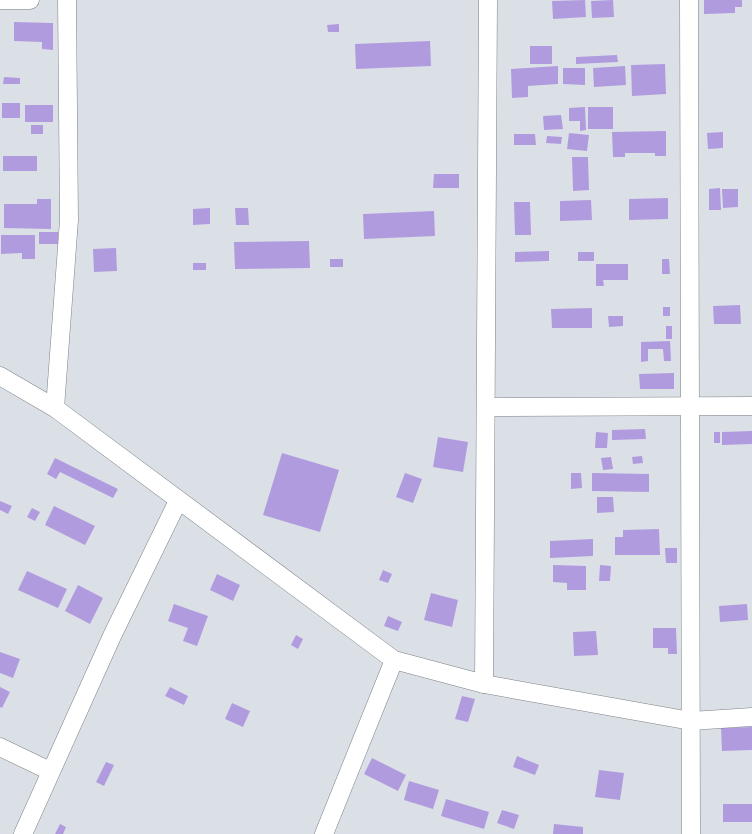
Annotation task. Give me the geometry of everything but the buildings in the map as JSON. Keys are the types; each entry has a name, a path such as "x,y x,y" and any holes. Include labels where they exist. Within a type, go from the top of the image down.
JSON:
{"street":[{"path":"0,0 30,0"},
{"path":"55,408 69,220 67,0"},
{"path":"484,684 488,0"},
{"path":"689,0 691,834"},
{"path":"0,376 55,408 394,660 484,684 691,720 752,717"},
{"path":"486,407 752,406"},
{"path":"23,834 112,636 178,501"},
{"path":"324,834 394,660"},
{"path":"0,747 50,771"}]}
